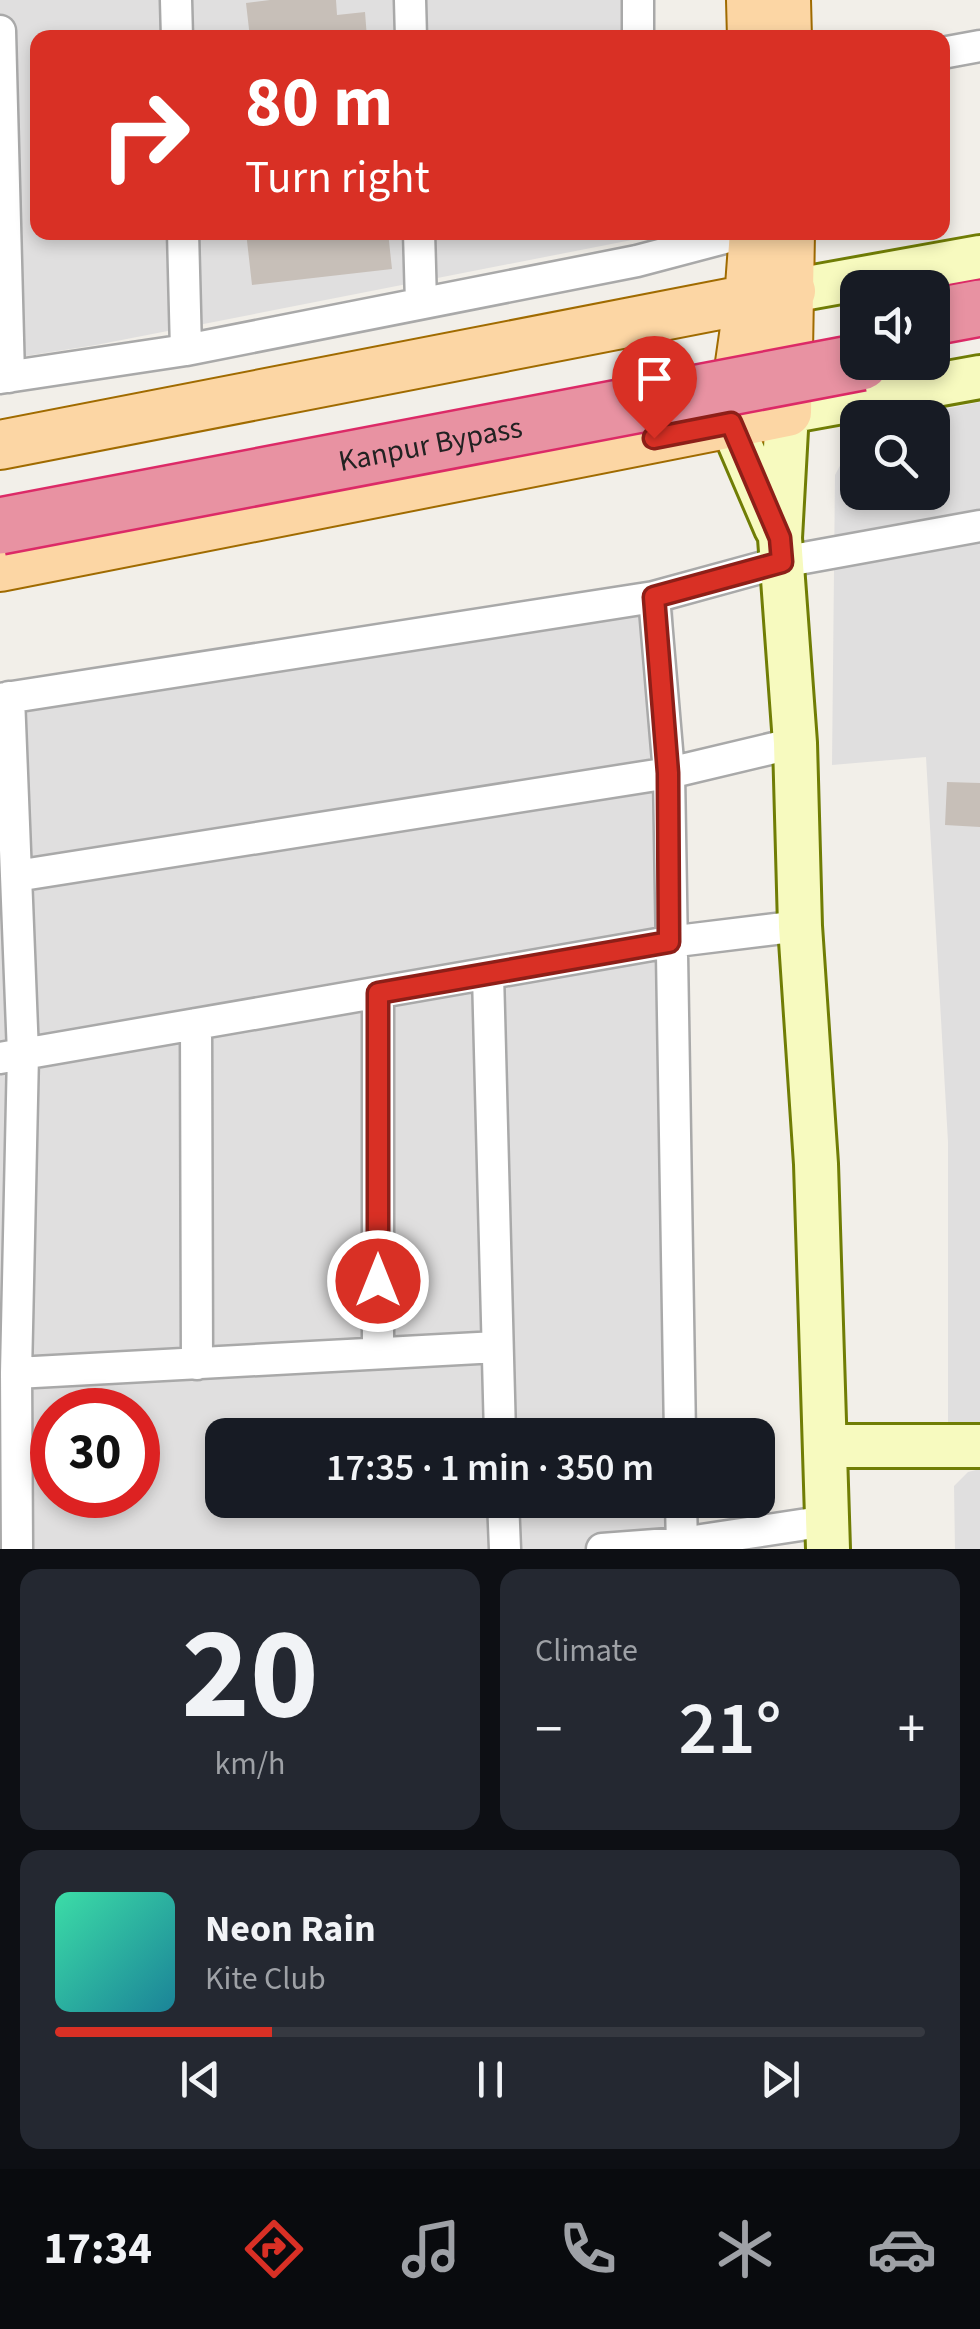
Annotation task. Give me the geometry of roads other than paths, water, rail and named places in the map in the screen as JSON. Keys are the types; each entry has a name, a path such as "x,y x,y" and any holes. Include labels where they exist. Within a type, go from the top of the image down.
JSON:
{"highway":[{"path":"950,314 980,308"},
{"name":"Kanpur Bypass","path":"0,493 335,426 840,334"},
{"path":"950,346 980,340"},
{"name":"Kanpur Bypass","path":"0,526 840,366"}],"main road":[{"path":"752,0 752,30"},
{"path":"786,0 786,30"},
{"path":"0,566 787,412 770,296 753,240"},
{"path":"731,423 788,240"},
{"path":"0,445 770,296"}],"street":[{"path":"176,0 177,30"},
{"path":"410,0 411,30"},
{"path":"638,0 638,30"},
{"path":"0,30 5,377 186,350 421,303 637,247 690,240"},
{"path":"950,51 980,46"},
{"path":"183,240 186,350"},
{"path":"418,240 421,303"},
{"path":"770,296 980,257"},
{"path":"602,1549 827,1535 816,1164 781,550 787,412 980,377"},
{"path":"731,423 781,550"},
{"path":"17,1549 12,1056 16,876 4,698 654,597 781,550 980,526"},
{"path":"654,597 668,773 680,1418"},
{"path":"16,876 668,773 795,744"},
{"path":"12,1056 669,942 800,926"},
{"path":"488,974 499,1418"},
{"path":"378,993 378,1353"},
{"path":"196,1024 197,1364"},
{"path":"16,1373 497,1347"},
{"path":"824,1446 980,1446"},
{"path":"504,1518 505,1549"},
{"path":"681,1518 682,1546"}]}
